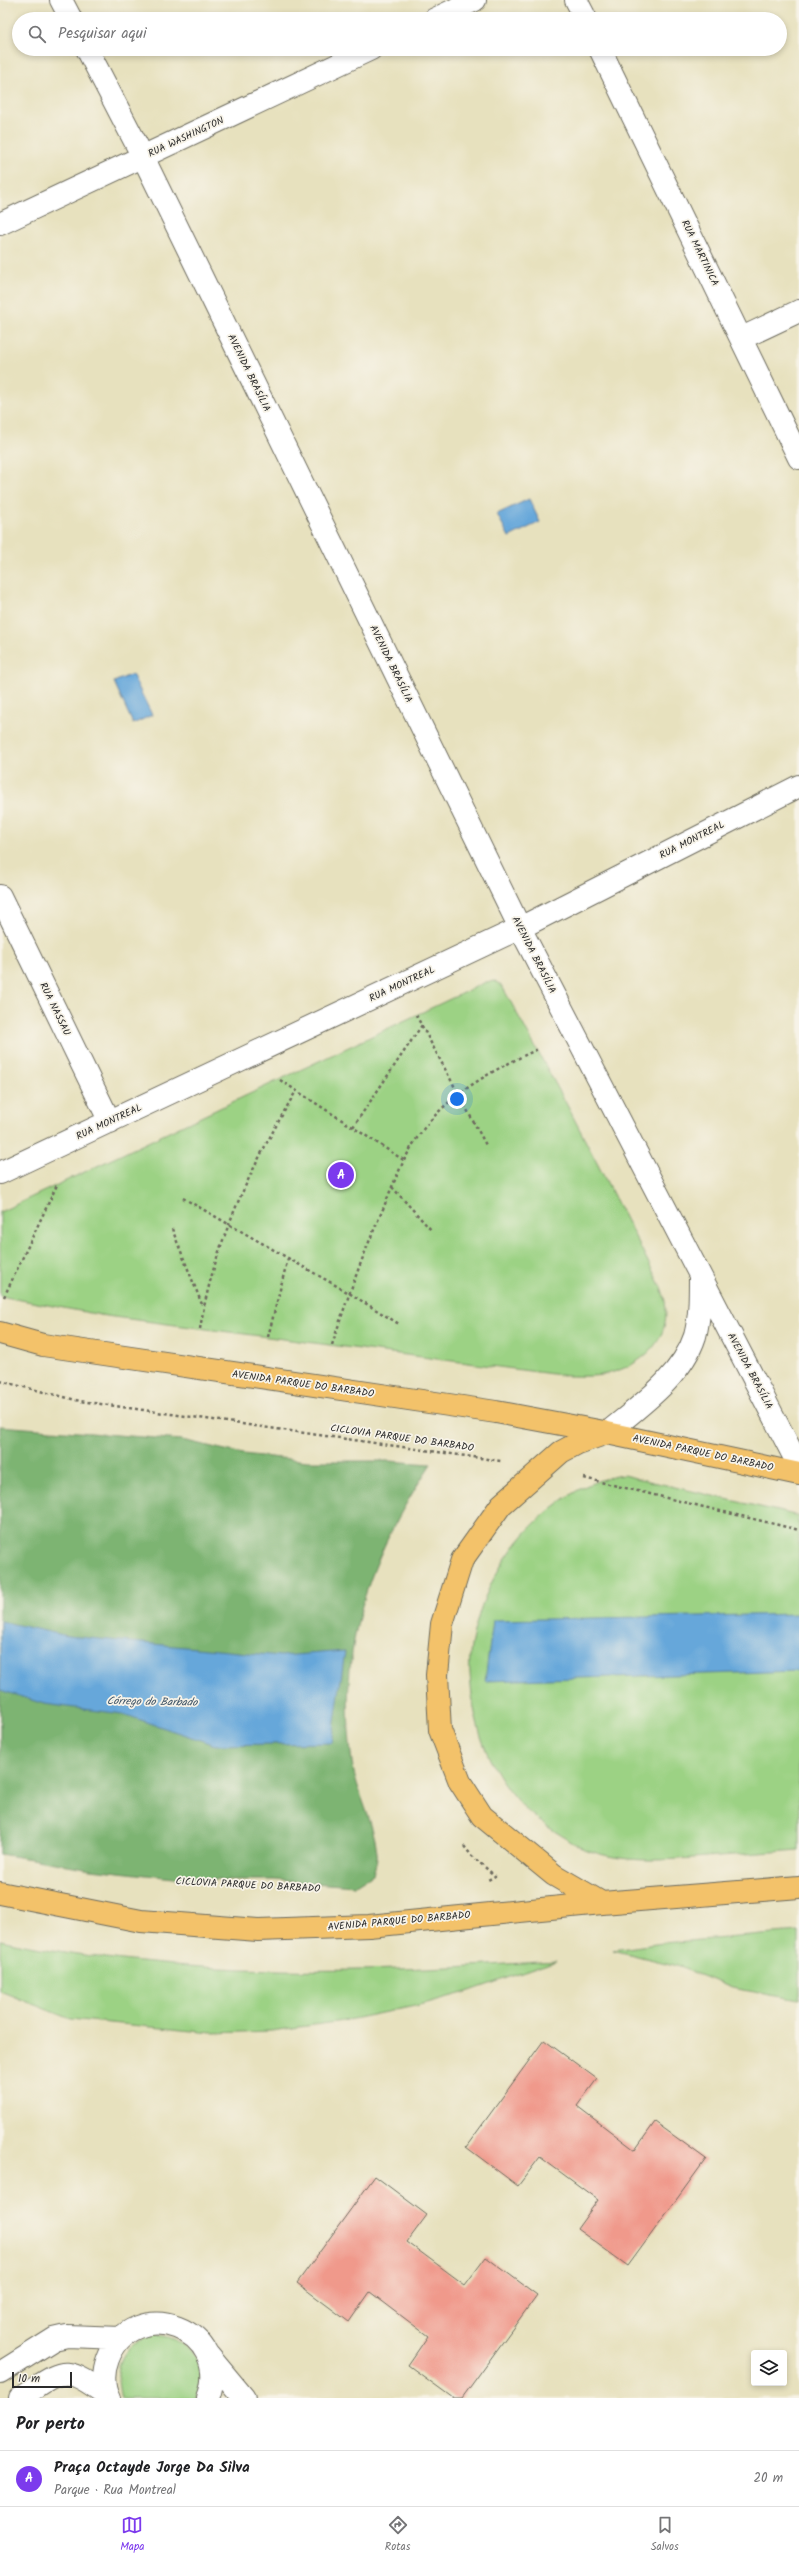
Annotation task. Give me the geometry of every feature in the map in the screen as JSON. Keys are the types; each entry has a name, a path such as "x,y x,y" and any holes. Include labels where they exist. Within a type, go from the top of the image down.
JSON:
{"main road":[{"name":"AVENIDA PARQUE DO BARBADO","path":"0,1333 43,1345 496,1412 607,1433 799,1474"},
{"path":"602,1903 554,1875 482,1816 460,1782 440,1730 437,1675 442,1624 462,1560 501,1505 560,1452 578,1443 607,1433"},
{"name":"AVENIDA PARQUE DO BARBADO","path":"0,1893 141,1921 258,1930 369,1926 602,1903 799,1887"}],"street":[{"path":"61,0 67,12"},
{"path":"450,12 475,0"},
{"path":"576,0 582,12"},
{"name":"AVENIDA BRASÍLIA","path":"91,56 143,157 520,928 799,1466"},
{"name":"RUA WASHINGTON","path":"0,224 356,56"},
{"name":"RUA MARTINICA","path":"603,56 742,338 799,458"},
{"path":"742,338 799,311"},
{"name":"RUA MONTREAL","path":"0,1173 520,928 799,786"},
{"name":"RUA NASSAU","path":"0,896 110,1122"},
{"name":"AVENIDA BRASÍLIA","path":"607,1433 664,1382 687,1353 694,1337 698,1321 700,1277"},
{"path":"108,2397 104,2380 106,2365 111,2351 121,2338 135,2328 152,2323 169,2324 186,2330 199,2341 244,2398"},
{"path":"0,2373 54,2339 67,2336 121,2338"},
{"path":"208,2398 212,2388 213,2371 209,2355"},
{"path":"20,2398 58,2373 70,2373 82,2377 108,2397"}],"path":[{"path":"416,1015 487,1147"},
{"path":"352,1127 422,1025"},
{"path":"332,1345 348,1293 391,1187 416,1140 430,1121 478,1080 538,1049"},
{"path":"280,1080 405,1161"},
{"path":"200,1329 212,1268 228,1224 262,1149 296,1091"},
{"path":"4,1297 57,1186"},
{"path":"391,1187 432,1231"},
{"path":"183,1198 399,1324"},
{"path":"172,1229 203,1308"},
{"path":"268,1337 288,1258"},
{"name":"CICLOVIA PARQUE DO BARBADO","path":"0,1381 80,1401 486,1457 596,1481 799,1530"},
{"path":"481,1883 495,1876"}],"green space":[{"path":"495,981 502,986 567,1105 661,1287 665,1303 666,1318 662,1332 656,1344 647,1354 635,1363 601,1375 568,1376 106,1316 0,1296 0,1212 486,982"},
{"path":"0,1426 182,1440 243,1454 308,1461 389,1461 431,1464 409,1499 390,1534 374,1569 362,1605 354,1642 349,1680 349,1720 352,1762 357,1784 376,1842 377,1858 373,1874 354,1886 275,1880 192,1880 91,1869 0,1854"},
{"path":"623,1475 799,1516 799,1850 648,1860 619,1858 590,1851 556,1832 538,1820 522,1806 498,1774 488,1755 476,1716 471,1688 470,1661 476,1623 489,1588 508,1556 519,1541 545,1514 581,1488 601,1480"},
{"path":"799,1932 799,2000 732,1988 674,1965 613,1950 663,1943"},
{"path":"0,1940 70,1953 139,1962 277,1970 416,1968 556,1961 467,1992 415,2006 343,2021 271,2031 212,2033 70,2019 0,1991"},
{"path":"156,2335 168,2337 178,2342 195,2356 200,2365 202,2375 201,2386 196,2398 121,2398 118,2375 122,2357 135,2344"}],"water":[{"path":"529,499 540,522 509,537 497,514"},
{"path":"132,674 152,715 133,724 114,682"},
{"path":"799,1614 799,1671 485,1681 493,1620"},
{"name":"Córrego do Barbado","path":"0,1621 68,1636 281,1656 345,1651 332,1743 215,1745 123,1714 44,1704 0,1690"}],"building":[{"path":"544,2040 597,2079 577,2106 635,2150 655,2122 706,2159 628,2266 577,2229 598,2200 540,2157 518,2186 466,2147"},
{"path":"375,2176 427,2215 407,2242 465,2285 486,2257 537,2295 462,2398 453,2398 408,2365 428,2336 370,2292 349,2322 297,2283"}],"place":[{"name":"Praça Octayde Jorge Da Silva","path":"341,1175"}]}
